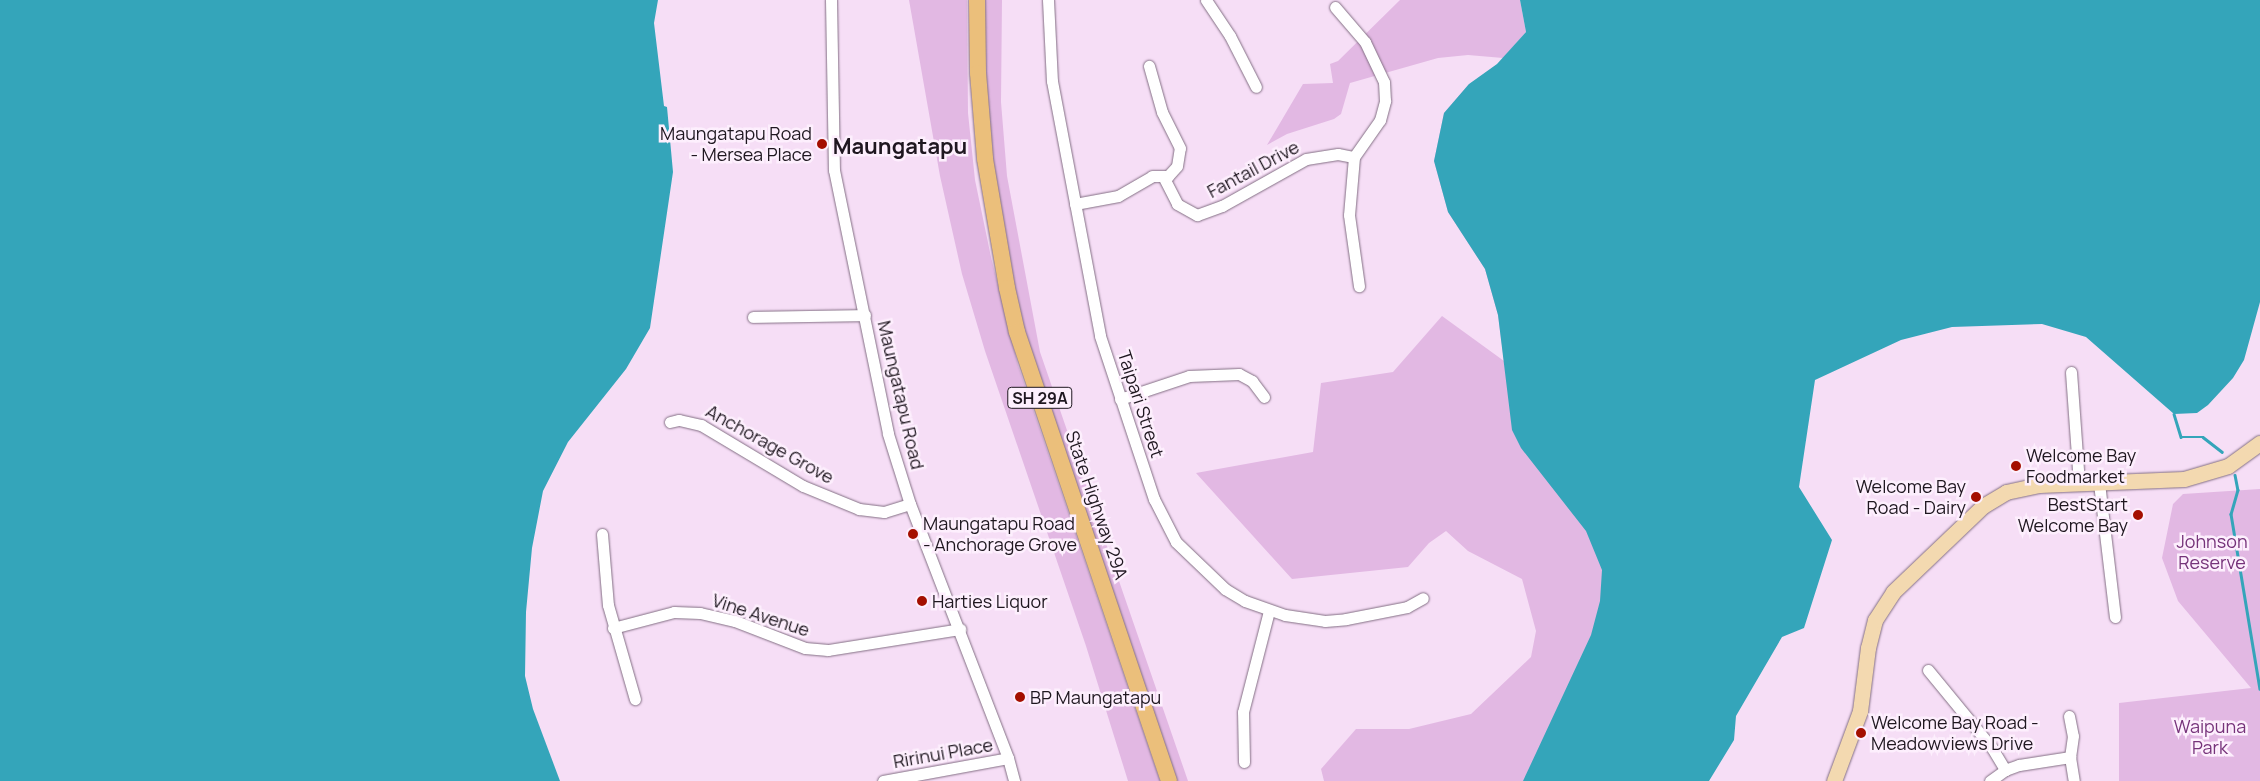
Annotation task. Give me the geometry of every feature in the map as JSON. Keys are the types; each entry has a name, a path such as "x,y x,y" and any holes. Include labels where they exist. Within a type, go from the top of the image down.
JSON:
{"highway":[{"name":"State Highway 29A","path":"977,0 978,73 985,159 1009,297 1018,332 1169,781"}],"main road":[{"path":"1834,781 1860,711 1872,627 1893,592 1966,520 1995,498 2039,485 2184,479 2228,466 2258,448"}],"street":[{"name":"Maungatapu Road","path":"831,0 834,170 865,314 888,434 910,504 960,629 1008,758 1014,781"},
{"name":"Taipari Street","path":"1048,0 1052,81 1100,336 1154,499 1176,542 1225,589 1269,611 1325,621 1401,608 1422,598"},
{"path":"1206,0 1230,36 1256,87"},
{"path":"1335,7 1365,42 1384,82 1385,100 1380,120 1354,157 1349,215 1359,286"},
{"path":"1075,204 1118,196 1152,176 1164,178 1172,173 1180,159 1180,148 1162,112 1149,66"},
{"name":"Fantail Drive","path":"1164,178 1177,204 1197,215 1222,206 1306,159 1338,154 1354,157"},
{"path":"754,317 865,314"},
{"path":"2071,372 2078,484"},
{"path":"1120,399 1189,376 1239,374 1252,381 1264,397"},
{"name":"Anchorage Grove","path":"670,422 685,421 701,424 803,486 860,509 884,512 910,504"},
{"path":"2099,483 2115,617"},
{"path":"602,534 605,584 613,628 635,699"},
{"path":"1244,762 1243,712 1269,611"},
{"name":"Vine Avenue","path":"613,628 674,612 700,613 742,624 805,648 828,650 960,629"},
{"path":"1928,670 1992,748 2005,770"},
{"path":"2068,716 2073,736 2070,758 2074,781"},
{"name":"Ririnui Place","path":"883,781 1008,758"},
{"path":"1990,781 2005,770 2070,758"}],"green space":[{"path":"909,0 967,0 968,113 975,180 991,257 1018,365 1160,781 1128,781 1086,646 985,351 962,274 940,176"},
{"path":"983,0 1002,0 1001,102 1007,176 1040,352 1188,781 1177,781 1107,584 1020,323 985,116"},
{"path":"1400,0 1520,0 1526,32 1503,58 1468,55 1438,58 1350,83 1341,114 1334,119 1287,134 1267,145 1303,84 1333,83 1330,64 1338,61"},
{"path":"1469,84 1587,407 1637,781 1324,781 1321,769 1356,729 1409,729 1471,714 1531,657 1536,631 1522,579 1468,551 1446,531 1429,543 1408,567 1292,579 1196,473 1313,452 1321,383 1393,372 1442,316 1504,361 1498,315 1485,269 1448,212 1434,161 1444,113"},
{"path":"2260,489 2260,781 2119,781 2119,703 2251,688 2178,601 2162,558 2173,504 2183,494"}],"water":[{"path":"0,0 658,0 654,23 664,106 667,107 673,172 650,328 626,369 568,442 543,491 532,548 526,612 525,676 533,709 560,781 0,781"},
{"path":"1520,0 2260,0 2260,302 2244,360 2233,378 2208,405 2197,413 2174,414 2086,337 2042,324 1952,327 1901,340 1815,380 1799,487 1832,540 1804,628 1782,637 1736,716 1734,740 1709,781 1523,781 1591,635 1600,601 1602,570 1586,531 1521,448 1512,430 1498,315 1485,269 1448,212 1434,161 1444,113 1469,84 1497,64 1526,32"}],"waterway":[{"path":"2174,414 2181,437 2203,437 2222,452"},
{"path":"2235,475 2238,490 2231,514 2260,689"}],"place":[{"name":"Maungatapu Road - Mersea Place","path":"822,144"},
{"name":"Welcome Bay Foodmarket","path":"2016,466"},
{"name":"Welcome Bay Road - Dairy","path":"1976,497"},
{"name":"BestStart Welcome Bay","path":"2138,515"},
{"name":"Maungatapu Road - Anchorage Grove","path":"913,534"},
{"name":"Harties Liquor","path":"922,601"},
{"name":"BP Maungatapu","path":"1020,697"},
{"name":"Welcome Bay Road - Meadowviews Drive","path":"1861,733"}],"district":[{"name":"Maungatapu","path":"900,147"}],"park label":[{"name":"Johnson Reserve","path":"2212,552"},
{"name":"Waipuna Park","path":"2210,738"}]}
